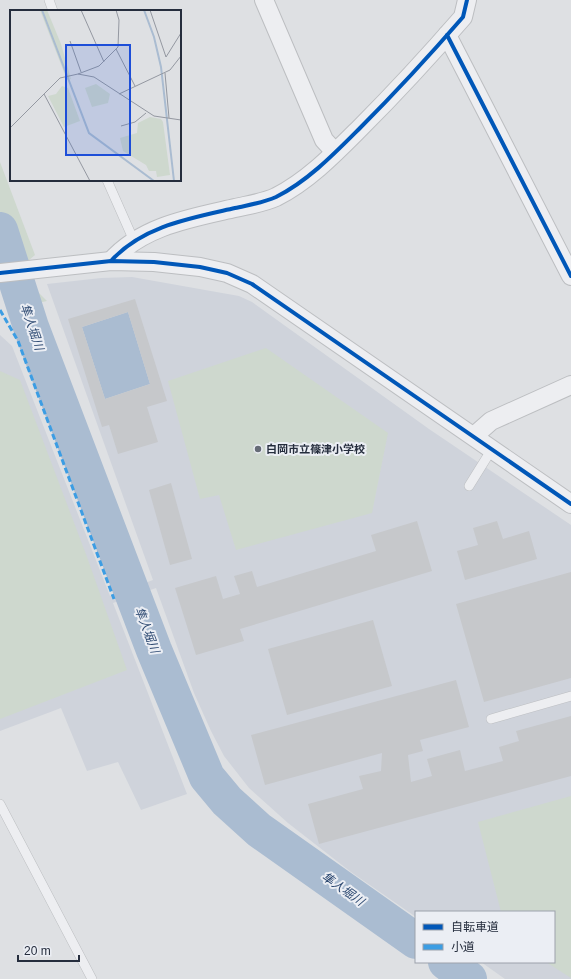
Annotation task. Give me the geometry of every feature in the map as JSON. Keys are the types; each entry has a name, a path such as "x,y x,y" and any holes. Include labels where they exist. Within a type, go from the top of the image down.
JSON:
{"street":[{"path":"264,0 324,140 335,152"},
{"path":"111,260 122,249 134,241 163,226 275,198 295,185 335,152 393,94 463,17 467,0"},
{"path":"447,35 571,276"},
{"path":"0,273 111,260 154,262 200,267 227,273 252,284 571,504"},
{"path":"474,436 491,421 571,386"}],"lane":[{"path":"49,0 53,10"},
{"path":"107,181 134,241"},
{"path":"469,486 492,449"},
{"path":"491,719 571,696"},
{"path":"0,804 92,979"}],"shaded area":[{"path":"0,162 35,255 29,260 33,287 47,301 14,308 0,267"},
{"path":"132,277 239,296 252,302 429,429 571,525 571,979 505,979 482,963 555,963 555,911 415,911 415,916 351,872 288,823 249,788 224,756 211,731 194,693 156,588 113,603 187,794 141,810 118,762 87,771 61,708 0,731 0,335 12,346 110,596 153,580 47,284 101,278"},
{"path":"266,348 388,433 372,513 236,550 219,495 200,499 168,381"},
{"path":"0,371 20,380 87,557 127,670 0,719"},
{"path":"571,796 571,978 548,963 555,963 555,911 501,911 478,822"}],"water":[{"path":"128,312 150,384 105,399 82,327"}],"building":[{"path":"135,299 167,401 147,407 158,442 118,454 109,425 102,427 68,319","holes":["128,312 150,384 105,399 82,327"]},
{"path":"171,483 192,559 170,565 149,490"},
{"path":"417,521 432,571 240,629 244,641 196,655 175,588 216,576 223,599 240,594 234,576 252,571 257,587 376,551 371,535"},
{"path":"497,521 503,539 529,531 537,559 465,580 457,551 478,545 473,528"},
{"path":"571,572 571,678 484,702 456,604"},
{"path":"373,620 392,686 287,715 268,649"},
{"path":"456,680 469,727 420,740 423,751 408,755 411,782 432,776 427,759 460,750 465,771 503,761 499,747 519,741 516,731 571,716 571,776 319,844 308,804 363,789 359,776 381,771 382,753 265,785 251,735"}],"waterway":[{"name":"隼人堀川","path":"0,230 31,327 154,650 207,777 227,801 259,830 415,940"},
{"name":"隼人堀川","path":"447,963 469,979"}],"marked path":[{"path":"0,310 18,341 114,599"}],"cycle path":[{"path":"111,261 123,249 152,231 185,220 266,201 288,190 310,175 341,147 387,101 463,17 467,0"},
{"path":"447,35 571,276"},
{"path":"0,273 111,261 154,262 200,267 227,273 252,284 571,504"}],"place":[{"name":"白岡市立篠津小学校","path":"258,449"}]}
